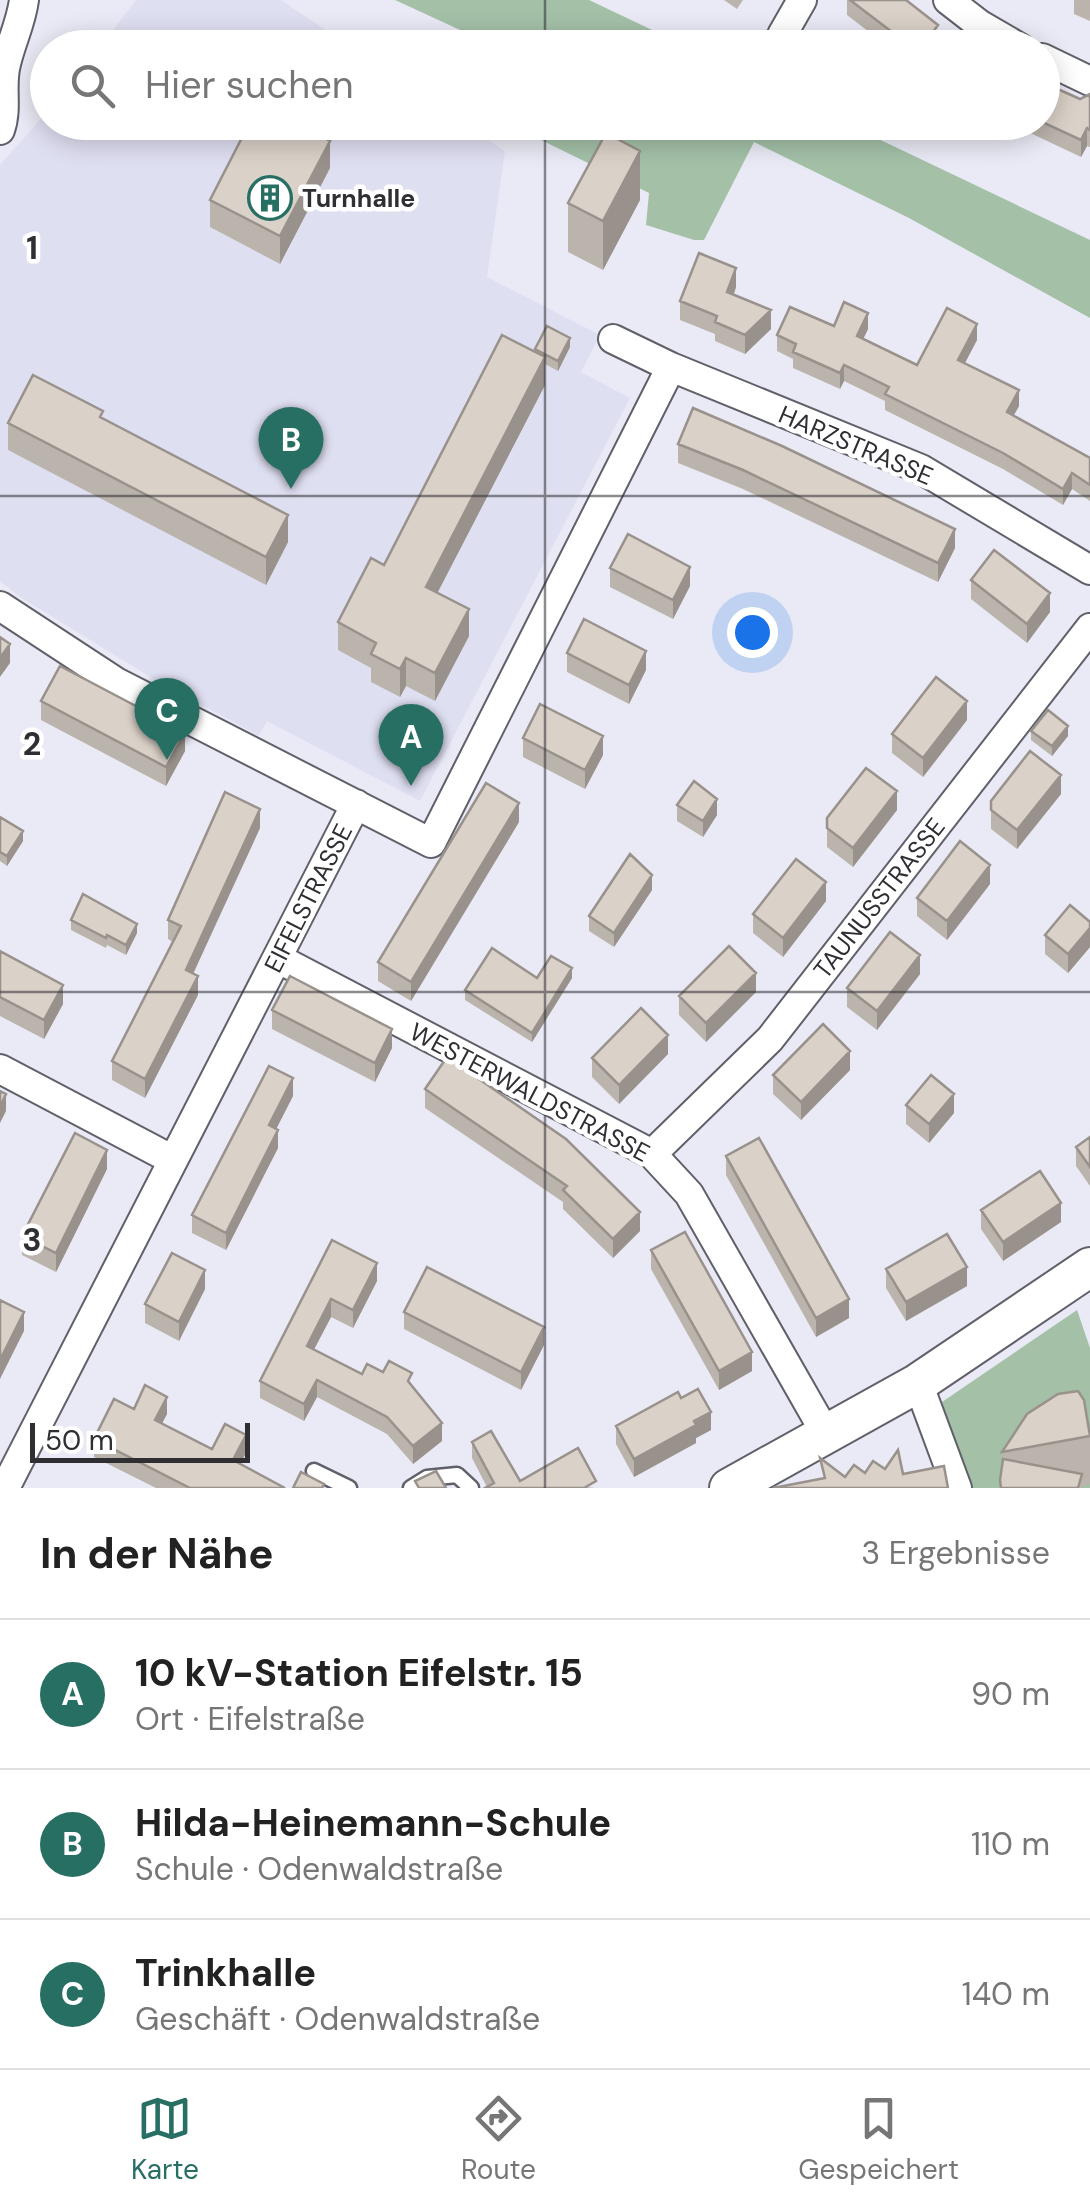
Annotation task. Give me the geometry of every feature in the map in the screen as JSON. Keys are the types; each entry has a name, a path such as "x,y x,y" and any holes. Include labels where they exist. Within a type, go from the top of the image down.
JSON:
{"street":[{"path":"0,130 5,116 4,66 22,22 24,0"},
{"path":"784,30 802,0"},
{"path":"948,0 988,30"},
{"path":"1060,67 1090,81"},
{"name":"HARZSTRASSE","path":"613,339 920,469 1090,570"},
{"name":"EIFELSTRASSE","path":"5,1488 356,804 431,843 671,366"},
{"path":"0,606 116,682 356,804"},
{"name":"TAUNUSSTRASSE","path":"652,1154 770,1039 1090,628"},
{"name":"WESTERWALDSTRASSE","path":"277,958 652,1154 689,1194 826,1434"},
{"path":"0,1068 174,1160"},
{"path":"728,1488 918,1383 1090,1267"},
{"path":"918,1383 957,1488"}],"lane":[{"path":"314,1471 349,1488"},
{"path":"411,1488 427,1478 457,1475 471,1488"}],"shaded area":[{"path":"136,0 281,0 326,30 113,30"},
{"path":"30,131 30,140 488,140 505,151 487,277 600,335 581,372 630,398 420,801 267,721 259,736 152,678 0,581 0,165"}],"green space":[{"path":"395,0 589,0 652,30 460,30"},
{"path":"541,140 881,140 1090,240 1090,318 909,218 754,142 704,240 646,225 649,193"},
{"path":"1077,1310 1090,1348 1090,1488 970,1488 942,1402"}],"building":[{"path":"850,0 906,0 938,25 934,30 889,30"},
{"path":"1060,90 1080,99 1090,94 1090,130 1087,128 1081,140 1060,130"},
{"name":"Turnhalle","path":"241,140 330,141 280,236 210,200"},
{"path":"602,140 619,140 640,151 603,221 568,203"},
{"path":"699,253 736,268 727,292 771,310 745,335 715,322 717,316 680,301"},
{"path":"844,302 868,313 857,336 917,365 947,308 977,324 958,360 1019,390 1007,412 1090,458 1090,485 1072,473 1063,489 1003,453 885,394 889,387 844,365 840,373 793,352 796,344 777,335 790,307 834,326"},
{"path":"547,326 570,338 558,361 535,349"},
{"path":"502,335 545,357 426,587 469,609 435,673 406,658 400,669 371,654 376,643 338,622 371,558 384,565"},
{"path":"33,375 103,411 100,417 288,515 266,557 8,423"},
{"path":"693,408 955,529 938,563 743,470 678,444"},
{"path":"628,534 690,567 673,600 610,568"},
{"path":"994,550 1050,593 1027,624 971,580"},
{"path":"584,619 646,651 629,685 567,653"},
{"path":"0,637 10,644 0,658"},
{"path":"60,666 185,732 166,767 41,701"},
{"path":"936,677 967,701 923,758 892,734"},
{"path":"540,704 603,736 585,770 523,738"},
{"path":"1048,710 1068,726 1052,746 1031,731"},
{"path":"1030,751 1061,775 1017,830 991,810 991,801"},
{"path":"866,768 897,791 853,848 827,828 827,818"},
{"path":"694,781 717,799 703,821 677,805"},
{"path":"486,783 519,803 411,982 378,962"},
{"path":"225,792 260,809 186,970 198,976 145,1079 112,1061 181,926 168,920"},
{"path":"0,817 23,831 7,856 0,852"},
{"path":"960,841 990,865 947,921 917,898"},
{"path":"630,854 652,875 614,933 589,916"},
{"path":"796,859 826,882 783,938 753,914"},
{"path":"83,894 137,924 126,945 71,920"},
{"path":"1070,905 1090,922 1090,928 1068,954 1045,935"},
{"path":"890,932 920,955 877,1011 847,988"},
{"path":"729,946 756,973 706,1023 679,996"},
{"path":"492,948 537,978 551,956 572,968 532,1033 465,990"},
{"path":"0,951 63,985 44,1020 0,997"},
{"path":"290,976 392,1029 375,1063 272,1010"},
{"path":"641,1008 668,1035 619,1085 592,1058"},
{"path":"823,1024 850,1051 801,1102 773,1075"},
{"path":"447,1057 566,1139 640,1212 613,1239 563,1190 567,1186 425,1089"},
{"path":"269,1066 293,1078 269,1125 278,1130 226,1233 192,1215"},
{"path":"931,1075 954,1094 929,1124 906,1105"},
{"path":"75,1133 107,1150 56,1253 22,1236"},
{"path":"1090,1137 1090,1167 1076,1147"},
{"path":"759,1138 849,1299 816,1318 726,1156"},
{"path":"1040,1171 1061,1203 1003,1242 981,1210"},
{"path":"685,1232 752,1352 719,1371 651,1250"},
{"path":"947,1234 967,1267 906,1302 886,1269"},
{"path":"332,1240 377,1263 353,1310 331,1299 307,1346 362,1374 367,1364 383,1372 389,1361 412,1373 408,1381 442,1423 413,1446 387,1417 317,1380 304,1404 260,1381"},
{"path":"172,1253 205,1270 179,1322 145,1304"},
{"path":"427,1267 544,1327 521,1372 404,1312"},
{"path":"0,1300 24,1312 0,1360"},
{"path":"145,1385 167,1397 155,1420 212,1449 225,1424 246,1435 233,1460 285,1488 190,1488 94,1439 114,1399 134,1409"},
{"path":"698,1389 711,1412 694,1421 696,1425 634,1459 616,1426 678,1392 681,1398"},
{"path":"1078,1391 1084,1400 1090,1436 1002,1452 1027,1414 1058,1394"},
{"path":"491,1431 520,1481 578,1448 596,1481 584,1488 485,1488 494,1483 472,1442"},
{"path":"898,1450 903,1474 944,1466 948,1488 773,1488 825,1478 820,1458 845,1477 854,1465 865,1473 873,1461 885,1469"},
{"path":"1003,1459 1082,1474 1078,1488 1001,1488"},
{"path":"436,1471 446,1488 419,1488 415,1481"},
{"path":"301,1472 324,1484 322,1488 293,1488"}],"place":[{"name":"Turnhalle","path":"270,198"},
{"name":"Hilda-Heinemann-Schule","path":"291,489"},
{"name":"Trinkhalle","path":"167,760"},
{"name":"10 kV-Station Eifelstr. 15","path":"411,786"}]}
